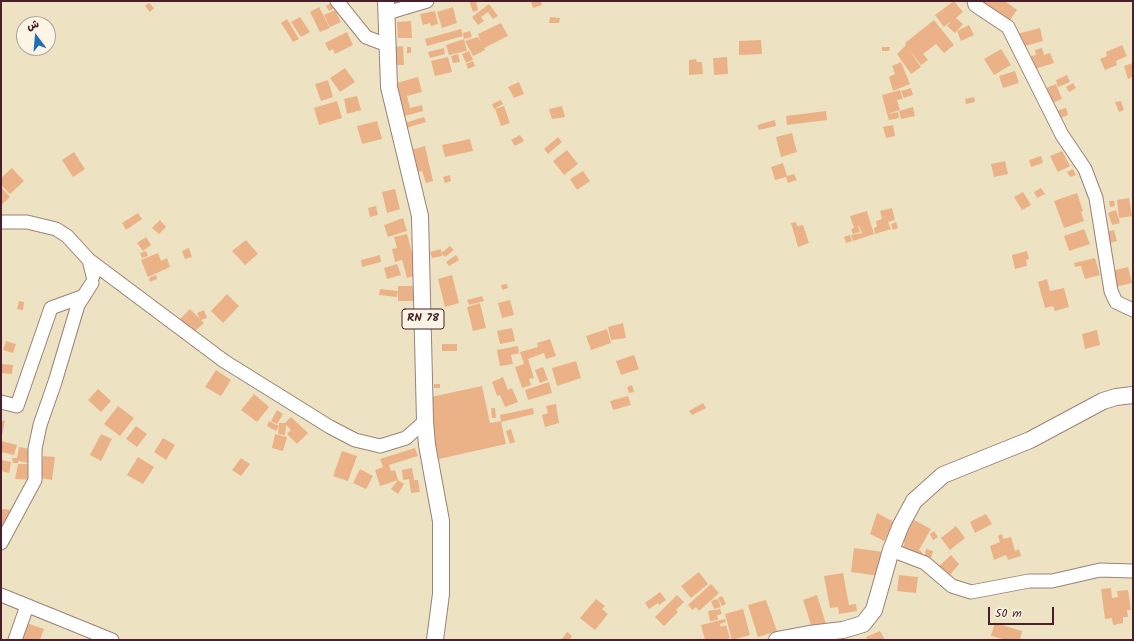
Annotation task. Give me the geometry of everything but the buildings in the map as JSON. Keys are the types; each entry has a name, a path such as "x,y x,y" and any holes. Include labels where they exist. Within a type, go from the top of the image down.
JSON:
{"main road":[{"name":"RN 78","path":"386,7 389,87 420,216 425,421 427,445 441,521 441,594 435,640"},
{"path":"778,640 809,634 843,630 863,624 874,610 891,550 901,525 914,501 943,475 961,466 1030,440 1103,401 1116,397 1133,395"}],"street":[{"path":"337,1 366,37 388,45"},
{"path":"386,7 427,1"},
{"path":"974,1 975,5 1008,27 1062,135 1085,169 1096,198 1110,291 1116,302 1133,310"},
{"path":"1,222 27,222 56,229 68,236 89,260 224,361 330,427 355,440 380,446 406,438 425,421"},
{"path":"1,543 35,480 35,448 40,425 55,382 78,305 94,280 89,260"},
{"path":"94,280 122,285"},
{"path":"1,402 17,406 51,308 84,296"},
{"path":"406,438 417,440 427,445"},
{"path":"891,550 924,564 952,586 971,592 1029,581 1052,580 1100,570 1133,571"},
{"path":"1,595 112,640"},
{"path":"15,640 27,606"}]}
